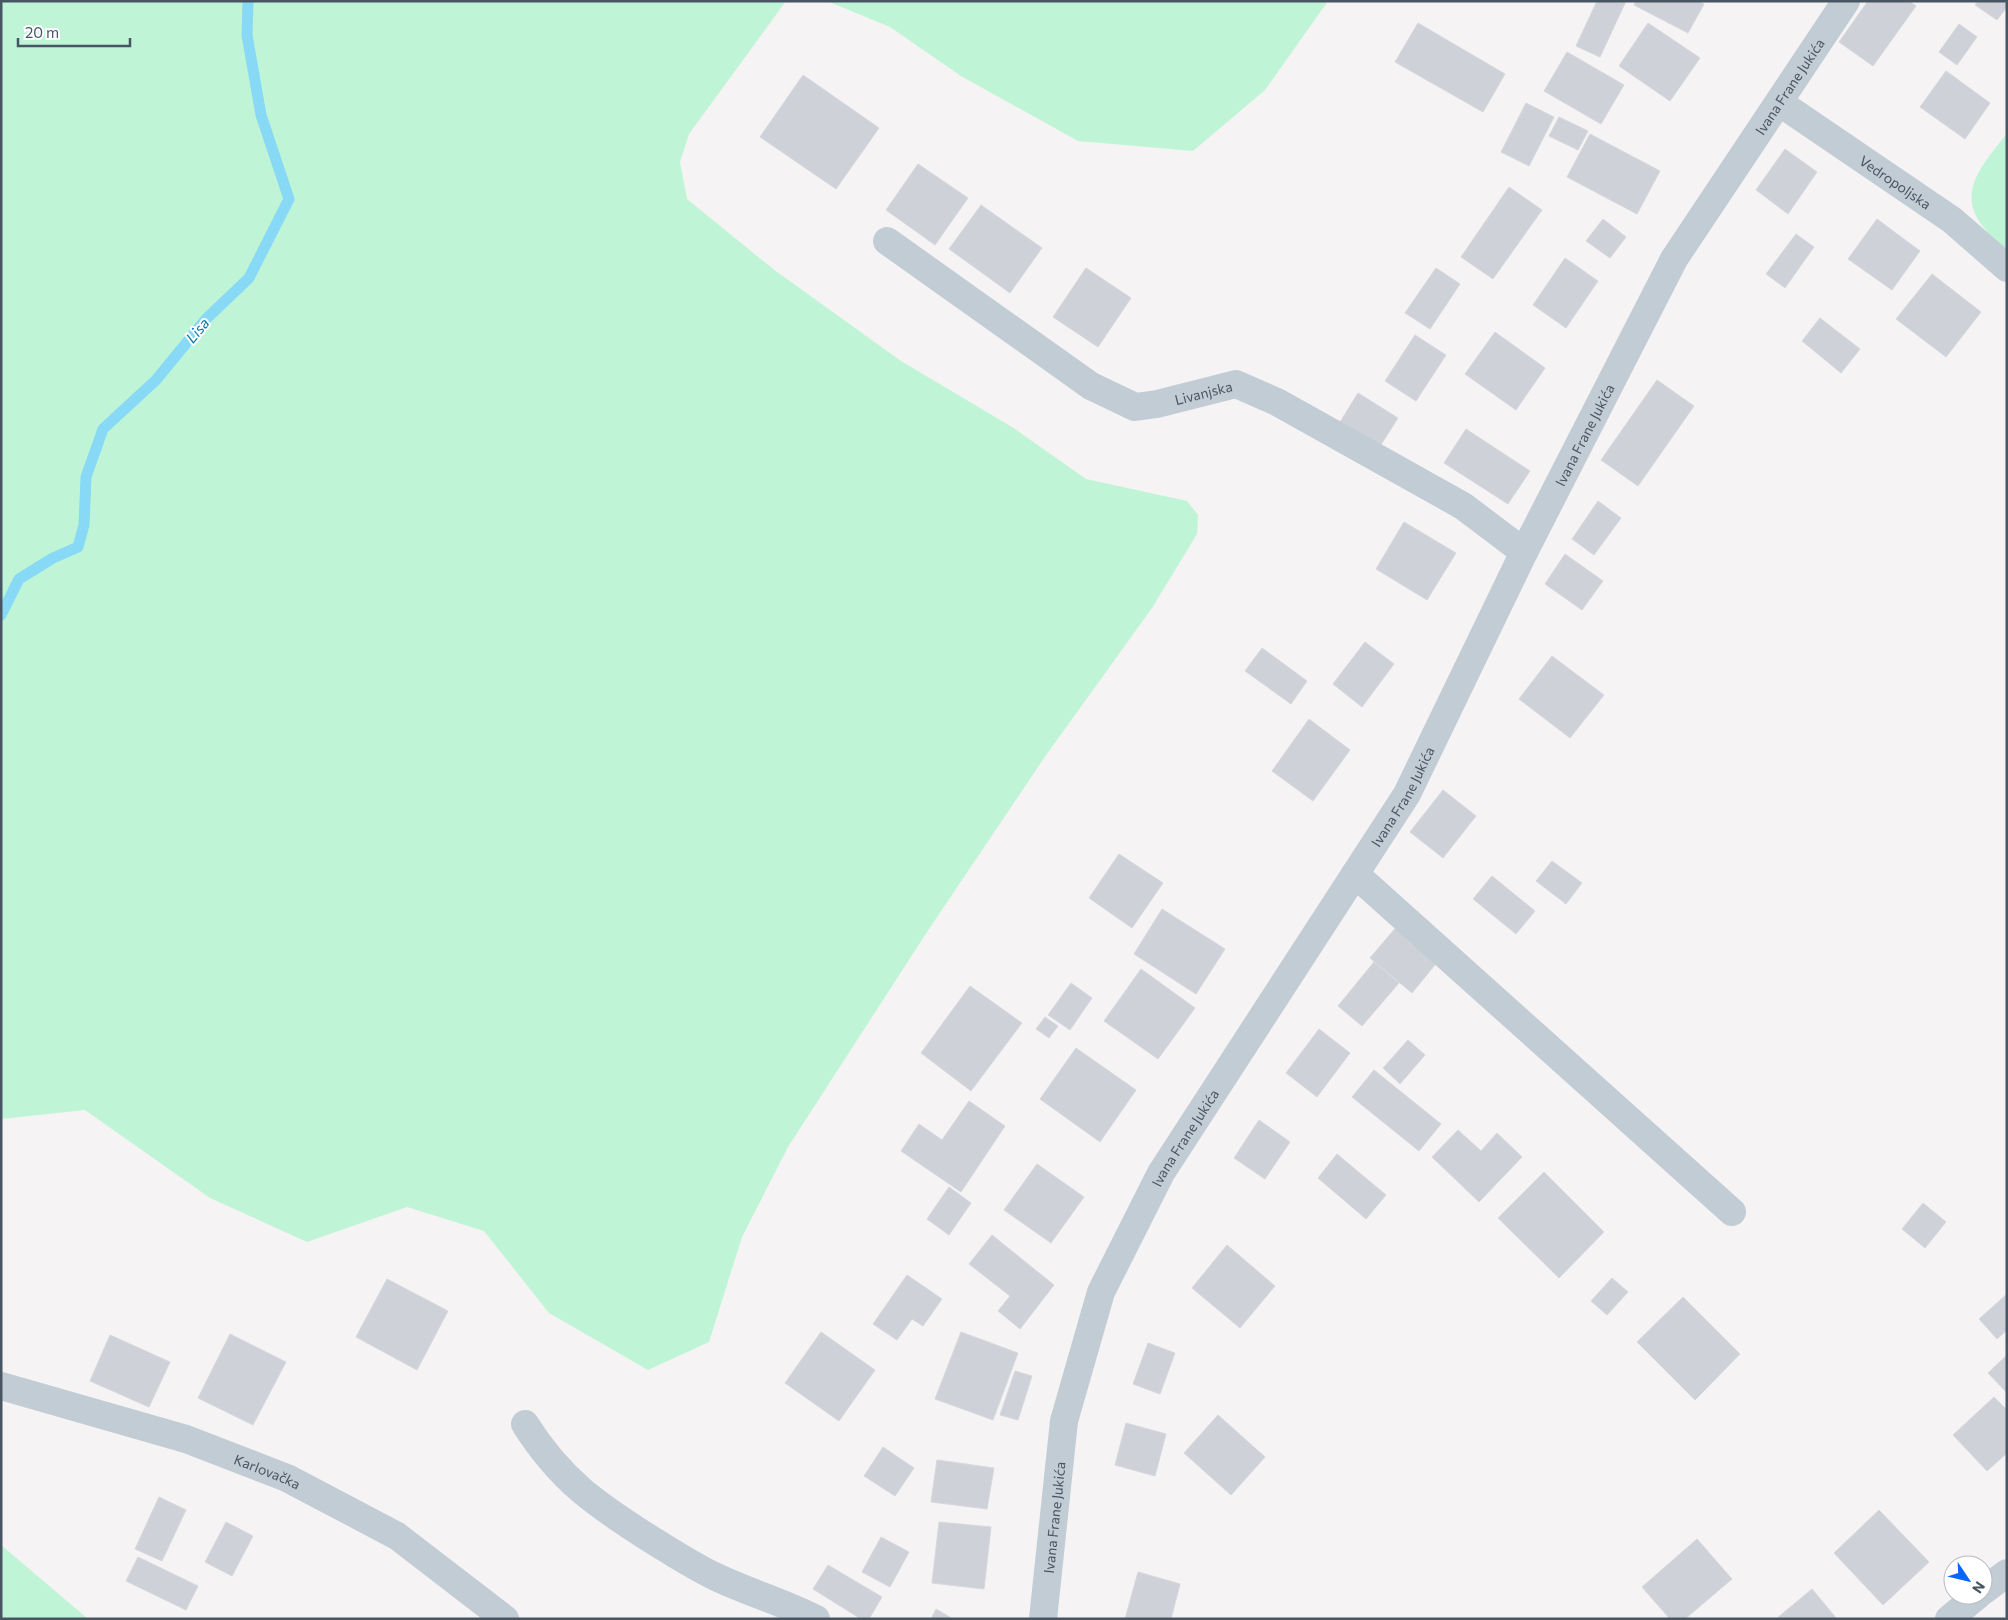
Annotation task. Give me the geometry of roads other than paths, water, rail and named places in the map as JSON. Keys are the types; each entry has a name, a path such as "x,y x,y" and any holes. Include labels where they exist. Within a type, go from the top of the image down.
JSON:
{"street":[{"name":"Ivana Frane Jukića","path":"1043,1619 1064,1421 1102,1292 1161,1173 1407,794 1524,552 1674,259 1780,103 1846,1"},
{"name":"Vedropoljska","path":"1780,103 1952,220 2007,268"},
{"name":"Livanjska","path":"887,241 1091,386 1134,407 1157,404 1236,384 1277,402 1463,506 1524,552"},
{"path":"1355,874 1732,1212"},
{"name":"Karlovačka","path":"1,1386 186,1439 287,1478 396,1536 505,1619"},
{"path":"524,1424 553,1464 579,1490 609,1513 683,1560 714,1576 752,1593 790,1606 816,1619"},
{"path":"1993,1583 2007,1573"},
{"path":"1949,1619 1966,1605"}],"waterway":[{"name":"Lisa","path":"1,615 19,579 53,558 78,547 84,525 86,477 103,429 156,380 206,319 249,278 289,199 261,115 247,35 248,1"}]}
